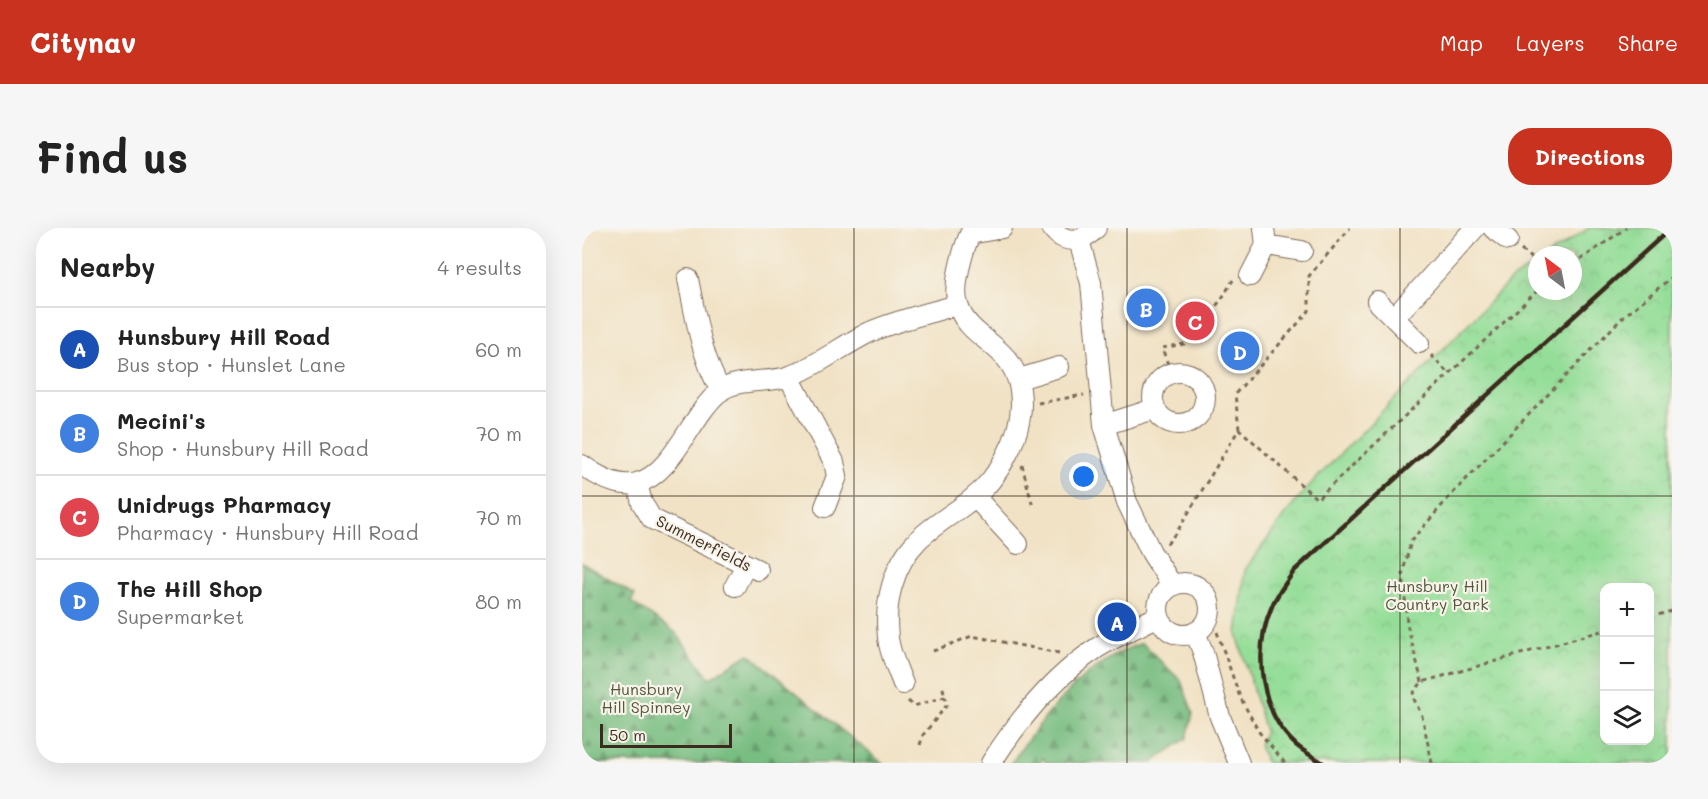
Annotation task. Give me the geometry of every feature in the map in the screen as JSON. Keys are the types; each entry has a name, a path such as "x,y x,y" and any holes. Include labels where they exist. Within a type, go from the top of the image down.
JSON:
{"street":[{"path":"902,690 888,639 887,601 897,571 918,540 975,497 996,472 1015,436 1021,406 1019,378 1005,355 969,323 957,304 960,265 968,231 1002,228"},
{"path":"1052,228 1061,237 1079,240 1096,228"},
{"path":"1394,318 1476,228"},
{"path":"1243,276 1265,237 1302,251"},
{"path":"1079,240 1091,283 1104,425 1127,502 1151,552 1172,585"},
{"path":"688,279 701,346 709,370 721,391"},
{"path":"1377,301 1419,343"},
{"path":"582,465 594,474 614,482 637,483 656,473 672,456 700,412 721,391 751,382 789,377 872,331 957,304"},
{"path":"1019,378 1059,367"},
{"path":"1190,372 1205,387 1205,408 1190,424 1169,424 1154,409 1154,388 1171,373 1190,372"},
{"path":"789,377 834,462 837,476 825,507"},
{"path":"1104,425 1154,409"},
{"name":"Summerfields","path":"637,483 642,503 652,519 752,568 735,586"},
{"path":"975,497 1018,544"},
{"path":"1188,583 1196,585 1207,597 1209,613 1207,621 1195,632 1177,634 1169,631 1158,616 1160,598 1172,585 1188,583"},
{"path":"991,763 1014,727 1054,683 1097,648 1158,616"},
{"path":"1195,632 1203,652 1220,717 1239,763"}],"path":[{"path":"1151,552 1166,545 1178,530 1239,429 1235,394 1309,311 1309,276 1350,228"},
{"path":"1582,260 1626,228"},
{"path":"1171,373 1161,348 1184,344 1243,276"},
{"path":"1422,682 1407,624 1403,572 1411,541 1451,495 1623,317 1672,277"},
{"path":"1239,429 1317,499 1528,299"},
{"path":"1419,343 1449,374"},
{"path":"1021,406 1101,392"},
{"path":"1020,456 1033,507"},
{"path":"1654,616 1672,611"},
{"path":"1432,763 1422,716 1412,695 1422,682 1600,631"},
{"path":"1217,632 1240,697 1259,732 1285,763"},
{"path":"933,651 972,636 1061,653"},
{"path":"920,745 923,735 947,705 942,684"},
{"path":"902,690 914,706 945,697"}],"green space":[{"name":"Hunsbury Hill Country Park","path":"1589,228 1672,228 1672,763 1266,763 1259,745 1265,731 1237,634 1245,570 1284,516 1310,485 1511,280 1528,269 1528,300 1582,300 1582,246 1562,246"},
{"name":"Hunsbury Hill Spinney","path":"582,563 635,595 631,602 675,632 710,678 749,654 882,763 582,763"},
{"path":"1142,643 1181,681 1193,713 1187,738 1152,763 1046,763 1043,758 1039,763 1011,763 1052,709 1084,677 1121,652"}],"railway":[{"path":"1323,763 1296,745 1274,715 1267,698 1261,660 1263,641 1266,623 1279,593 1294,571 1671,228"}],"place":[{"name":"Mecini's","path":"1146,308"},
{"name":"Unidrugs Pharmacy","path":"1195,321"},
{"name":"The Hill Shop","path":"1240,351"},
{"name":"Hunsbury Hill Road","path":"1117,622"}]}
